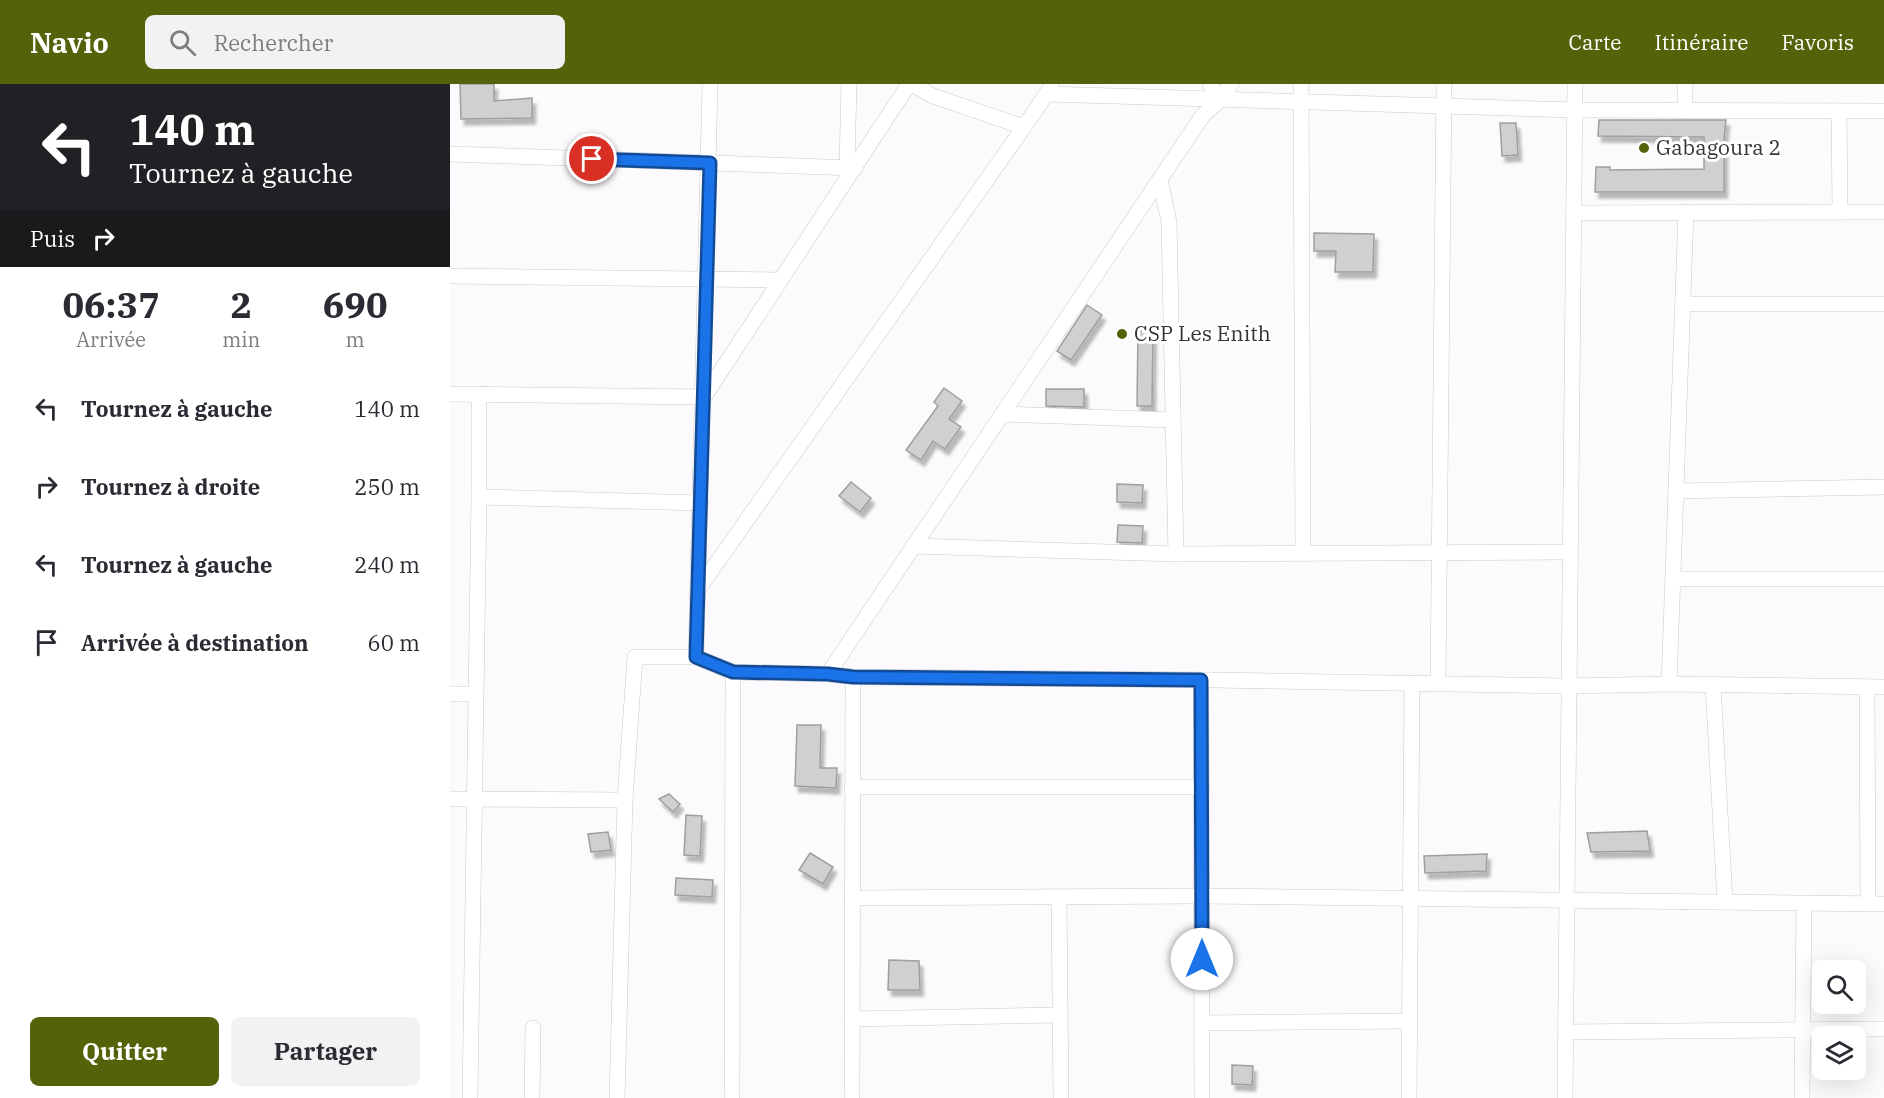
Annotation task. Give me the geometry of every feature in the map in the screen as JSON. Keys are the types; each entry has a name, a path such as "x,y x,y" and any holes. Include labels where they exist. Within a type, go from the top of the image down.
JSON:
{"street":[{"path":"696,657 710,163 710,84"},
{"path":"849,84 851,168"},
{"path":"704,397 851,168 911,84 933,96 1024,127"},
{"path":"1210,84 1220,100"},
{"path":"828,674 1203,115 1220,100 1231,84"},
{"path":"1301,84 1303,553"},
{"path":"1438,684 1444,84"},
{"path":"1565,1098 1575,84"},
{"path":"1685,84 1685,111"},
{"path":"699,588 1049,89 1220,100 1575,110 1884,111"},
{"path":"1839,111 1840,212"},
{"path":"450,154 851,168"},
{"path":"1160,179 1169,222 1176,554"},
{"path":"1669,684 1686,212"},
{"path":"1574,213 1884,212"},
{"path":"450,276 781,280"},
{"path":"1683,304 1884,304"},
{"path":"450,394 704,397"},
{"path":"470,1098 479,394"},
{"path":"1002,414 1173,420"},
{"path":"1676,491 1884,488"},
{"path":"479,497 701,503"},
{"path":"913,546 1176,554 1570,552"},
{"path":"1673,579 1884,579"},
{"path":"617,1098 625,800 635,657 696,657 733,672 828,674 853,677 1568,686 1669,684 1884,687"},
{"path":"732,1098 733,672"},
{"path":"852,1098 853,677"},
{"path":"1201,680 1202,1098"},
{"path":"1409,1098 1412,683"},
{"path":"1713,685 1725,902"},
{"path":"1867,687 1868,904"},
{"path":"450,694 475,694"},
{"path":"852,787 1202,787"},
{"path":"450,799 625,800"},
{"path":"852,898 1202,896 1884,904"},
{"path":"1059,897 1061,1098"},
{"path":"1802,1098 1804,903"},
{"path":"852,1019 1060,1015"},
{"path":"1202,1023 1409,1021"},
{"path":"532,1098 533,1028"},
{"path":"1566,1032 1884,1029"}],"building":[{"path":"460,84 494,84 494,101 532,98 532,118 461,119"},
{"path":"1599,120 1726,120 1724,192 1595,192 1596,167 1610,167 1610,170 1704,169 1704,137 1598,136"},
{"path":"1500,123 1516,123 1518,155 1502,156"},
{"path":"1314,233 1374,234 1373,272 1335,272 1336,251 1314,251"},
{"path":"1087,305 1102,315 1071,360 1057,351"},
{"path":"1138,331 1153,331 1152,406 1137,406"},
{"path":"944,388 962,401 949,419 961,427 945,449 933,441 921,460 906,450 938,406 934,402"},
{"path":"1046,389 1084,389 1084,407 1046,406"},
{"path":"851,482 871,498 860,512 839,496"},
{"path":"1117,484 1143,485 1142,503 1117,502"},
{"path":"1118,525 1143,526 1142,543 1117,542"},
{"path":"797,725 821,725 820,768 837,768 836,788 795,786"},
{"path":"669,794 680,804 673,812 659,799"},
{"path":"686,815 702,816 700,856 684,855"},
{"path":"1647,831 1650,851 1591,852 1587,833"},
{"path":"608,832 611,850 591,852 588,834"},
{"path":"810,853 833,867 823,884 799,870"},
{"path":"1487,854 1486,871 1425,873 1424,856"},
{"path":"676,878 713,880 712,897 675,895"},
{"path":"889,960 919,961 920,990 888,990"},
{"path":"1232,1065 1253,1066 1252,1085 1232,1084"}],"place":[{"name":"Gabagoura 2","path":"1644,148"},
{"name":"CSP Les Enith","path":"1122,334"}],"route":[{"path":"592,159 710,163 696,657 733,672 828,674 853,677 1201,680 1202,959"}]}
